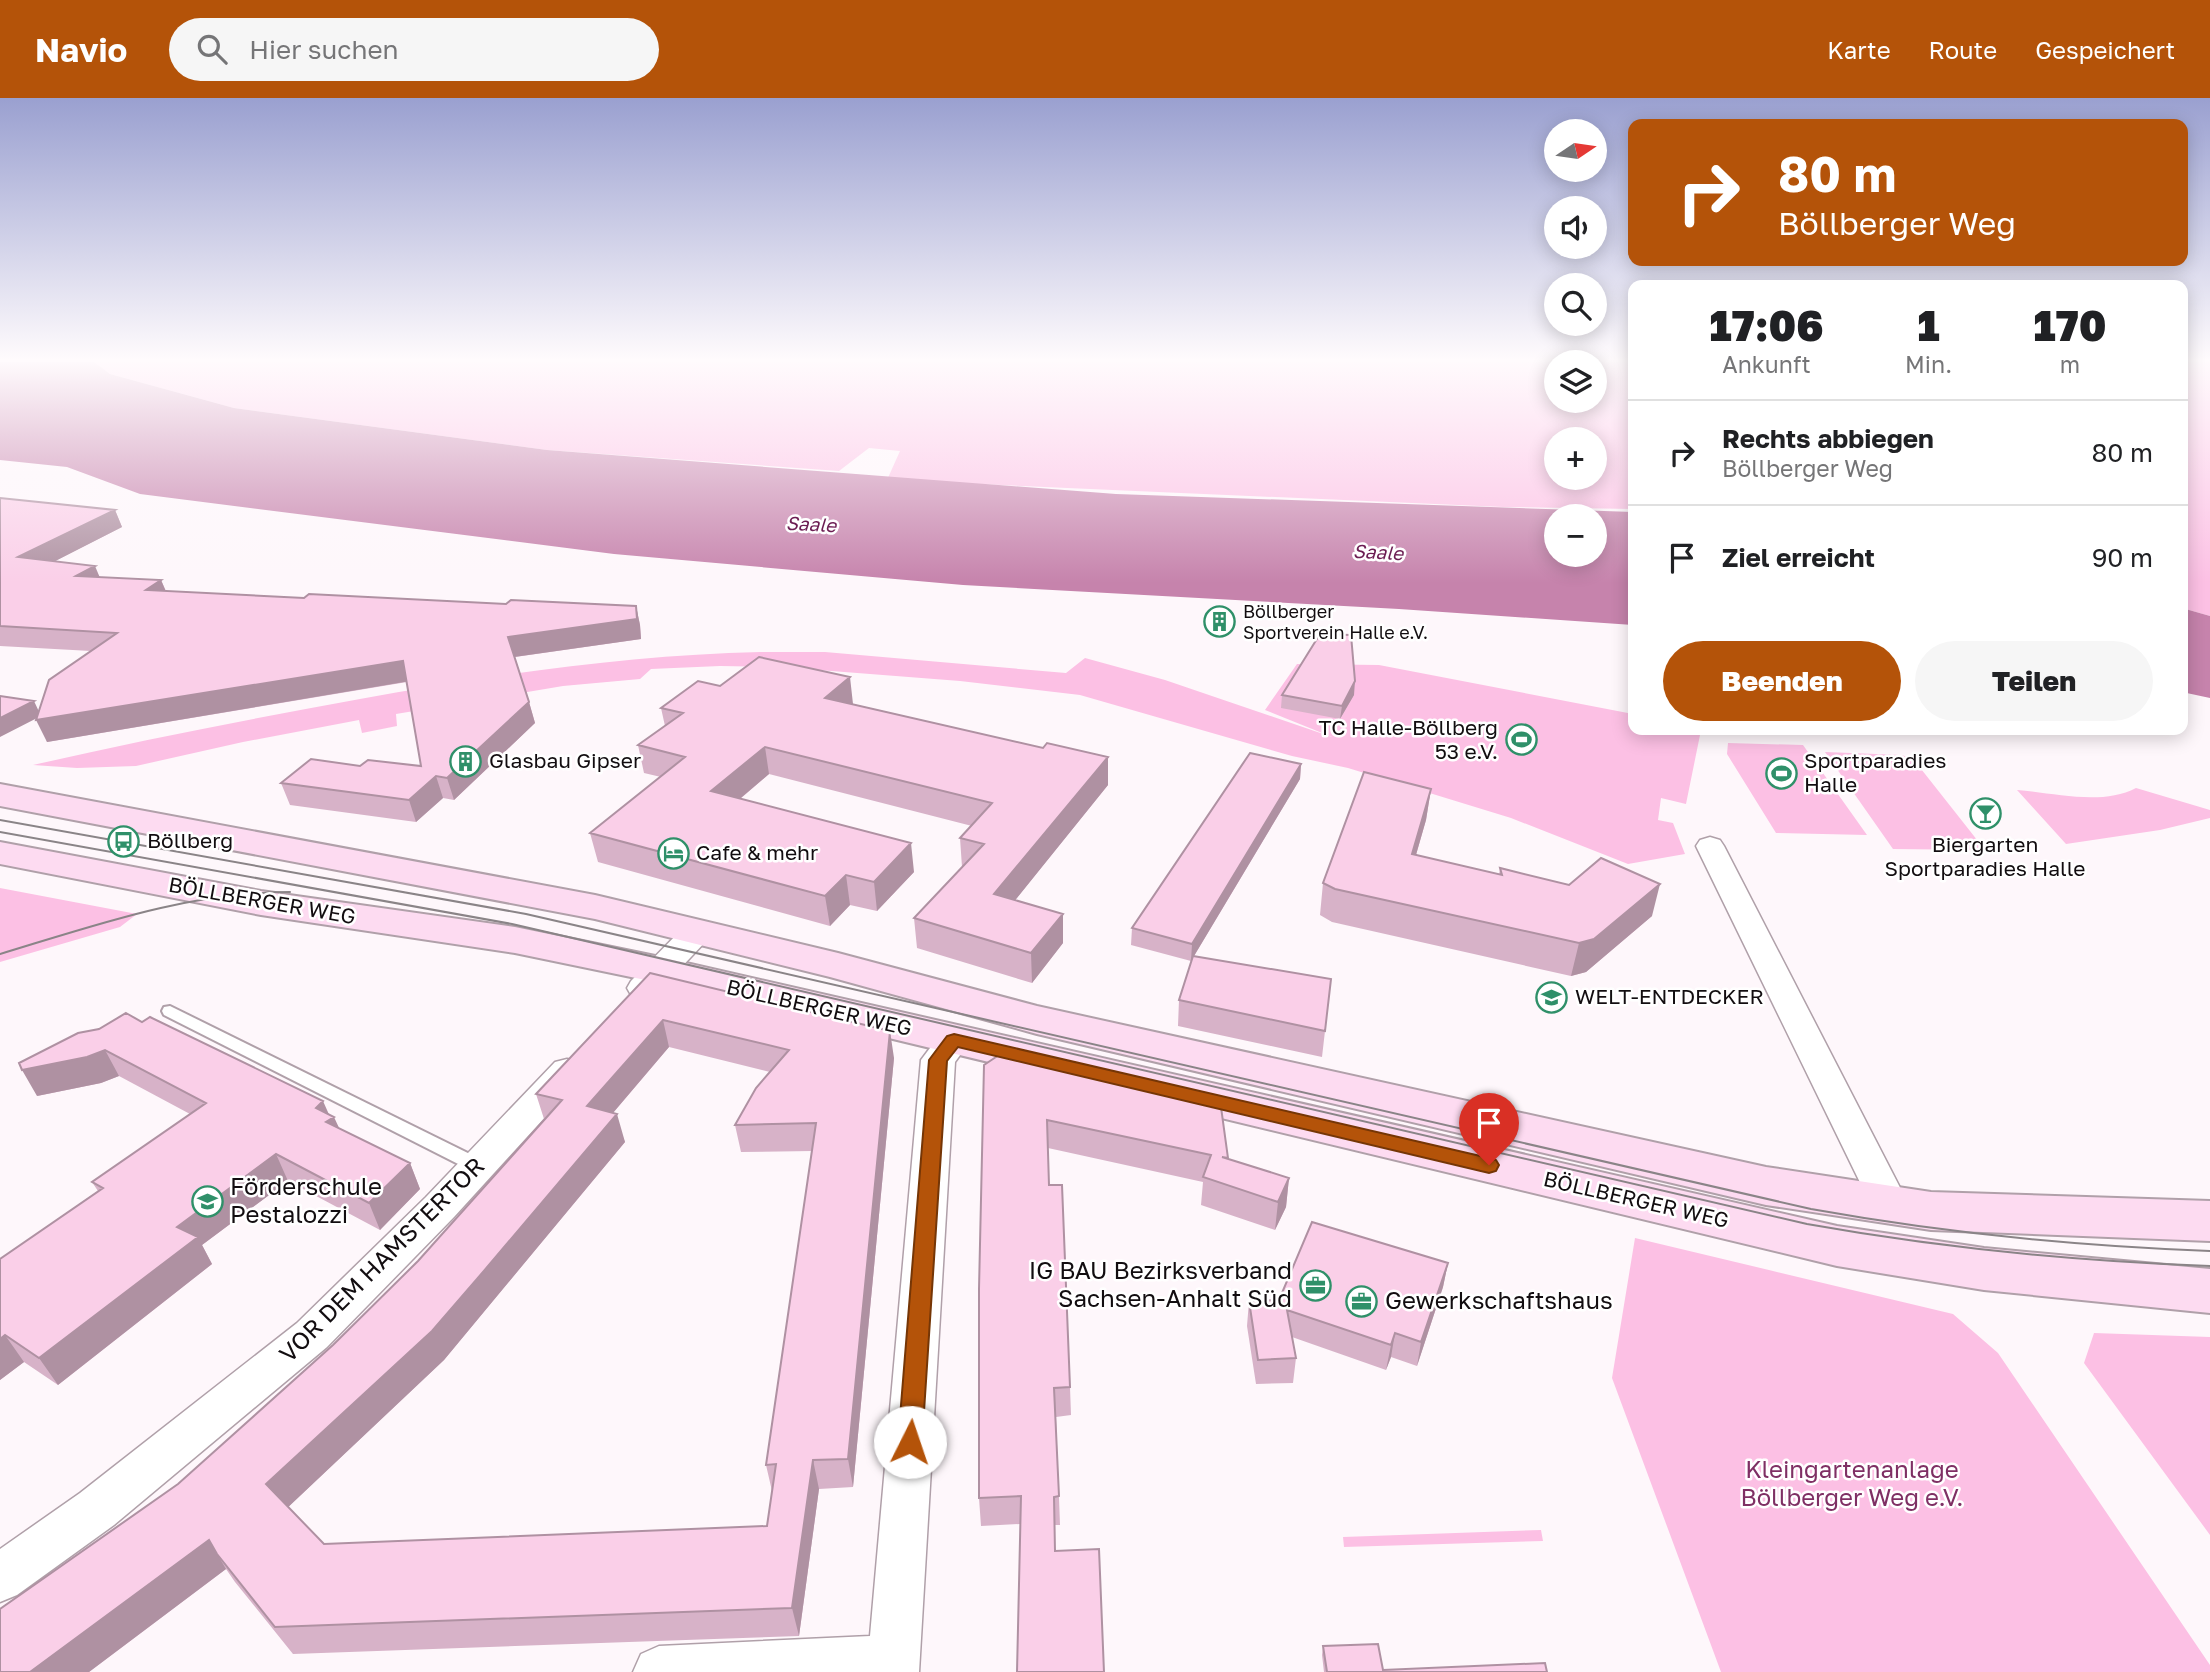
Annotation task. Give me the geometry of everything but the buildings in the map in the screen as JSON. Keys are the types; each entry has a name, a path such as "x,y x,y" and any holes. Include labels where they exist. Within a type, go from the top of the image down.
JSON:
{"street":[{"name":"BÖLLBERGER WEG","path":"0,794 595,907 838,966 1037,1020 1766,1186 1891,1207 1992,1214 2210,1221"},
{"path":"1710,846 1891,1207"},
{"name":"BÖLLBERGER WEG","path":"0,853 261,903 515,940 660,970 1837,1246 1984,1269 2210,1291"},
{"path":"614,1019 697,932"},
{"path":"659,1672 893,1666 938,1060 954,1040"},
{"name":"VOR DEM HAMSTERTOR","path":"0,1578 97,1509 312,1335 478,1166 587,1049"}],"lane":[{"path":"170,1011 478,1166"}],"green space":[{"path":"439,435 1544,435 1544,490 1607,490 1607,435 1628,435 1628,509 1607,509 1607,504 1503,507 887,480 900,451 869,448 839,471 547,450"},
{"path":"2188,435 2210,435 2210,616 2188,610"},
{"path":"825,652 1066,673 1085,658 1165,680 1332,737 1265,710 1297,664 1379,665 1628,713 1628,735 1700,735 1686,804 1661,798 1658,820 1673,823 1685,854 1628,864 1511,818 1348,768 1292,756 1080,695 960,681 780,667 651,669 640,679 563,686 396,714 397,726 362,733 359,720 136,766 77,768 33,765 237,722 460,682 610,662 710,654"},
{"name":"Sportparadies Halle","path":"1728,743 1803,745 1867,835 1776,833 1727,754"},
{"path":"1825,752 1902,755 1914,760 1985,850 1893,849"},
{"path":"2136,788 2210,810 2210,818 2160,830 2066,844 2017,790 2093,797 2123,793"},
{"path":"0,888 137,914 120,927 0,962"},
{"name":"Kleingartenanlage Böllberger Weg e.V.","path":"1635,1238 1953,1314 1998,1353 2210,1665 2210,1672 1721,1672 1612,1378"},
{"path":"2094,1333 2210,1337 2210,1535 2084,1363"},
{"path":"1541,1530 1543,1541 1344,1547 1343,1537"}],"water":[{"name":"Saale","path":"0,435 439,435 547,450 1116,494 1544,509 1544,567 1607,567 1607,511 1628,512 1628,625 963,585 614,554 140,494 67,467 0,460"},
{"path":"2188,610 2210,616 2210,698 2188,693"}],"tram line":[{"path":"0,820 526,914 1811,1209 2010,1237 2210,1251"},
{"path":"0,832 512,924 1807,1224 2008,1252 2210,1266"},
{"path":"0,954 179,904 252,893 290,892"}],"place":[{"name":"Böllberger Sportverein Halle e.V.","path":"1220,622"},
{"name":"TC Halle-Böllberg 53 e.V.","path":"1521,740"},
{"name":"Glasbau Gipser","path":"466,761"},
{"name":"Sportparadies Halle","path":"1781,773"},
{"name":"Biergarten Sportparadies Halle","path":"1985,813"},
{"name":"Böllberg","path":"124,841"},
{"name":"Cafe & mehr","path":"673,853"},
{"name":"WELT-ENTDECKER","path":"1552,997"},
{"name":"Förderschule Pestalozzi","path":"207,1201"},
{"name":"IG BAU Bezirksverband Sachsen-Anhalt Süd","path":"1315,1285"},
{"name":"Gewerkschaftshaus","path":"1362,1301"}],"route":[{"path":"910,1442 938,1060 954,1040 1489,1165"}]}
